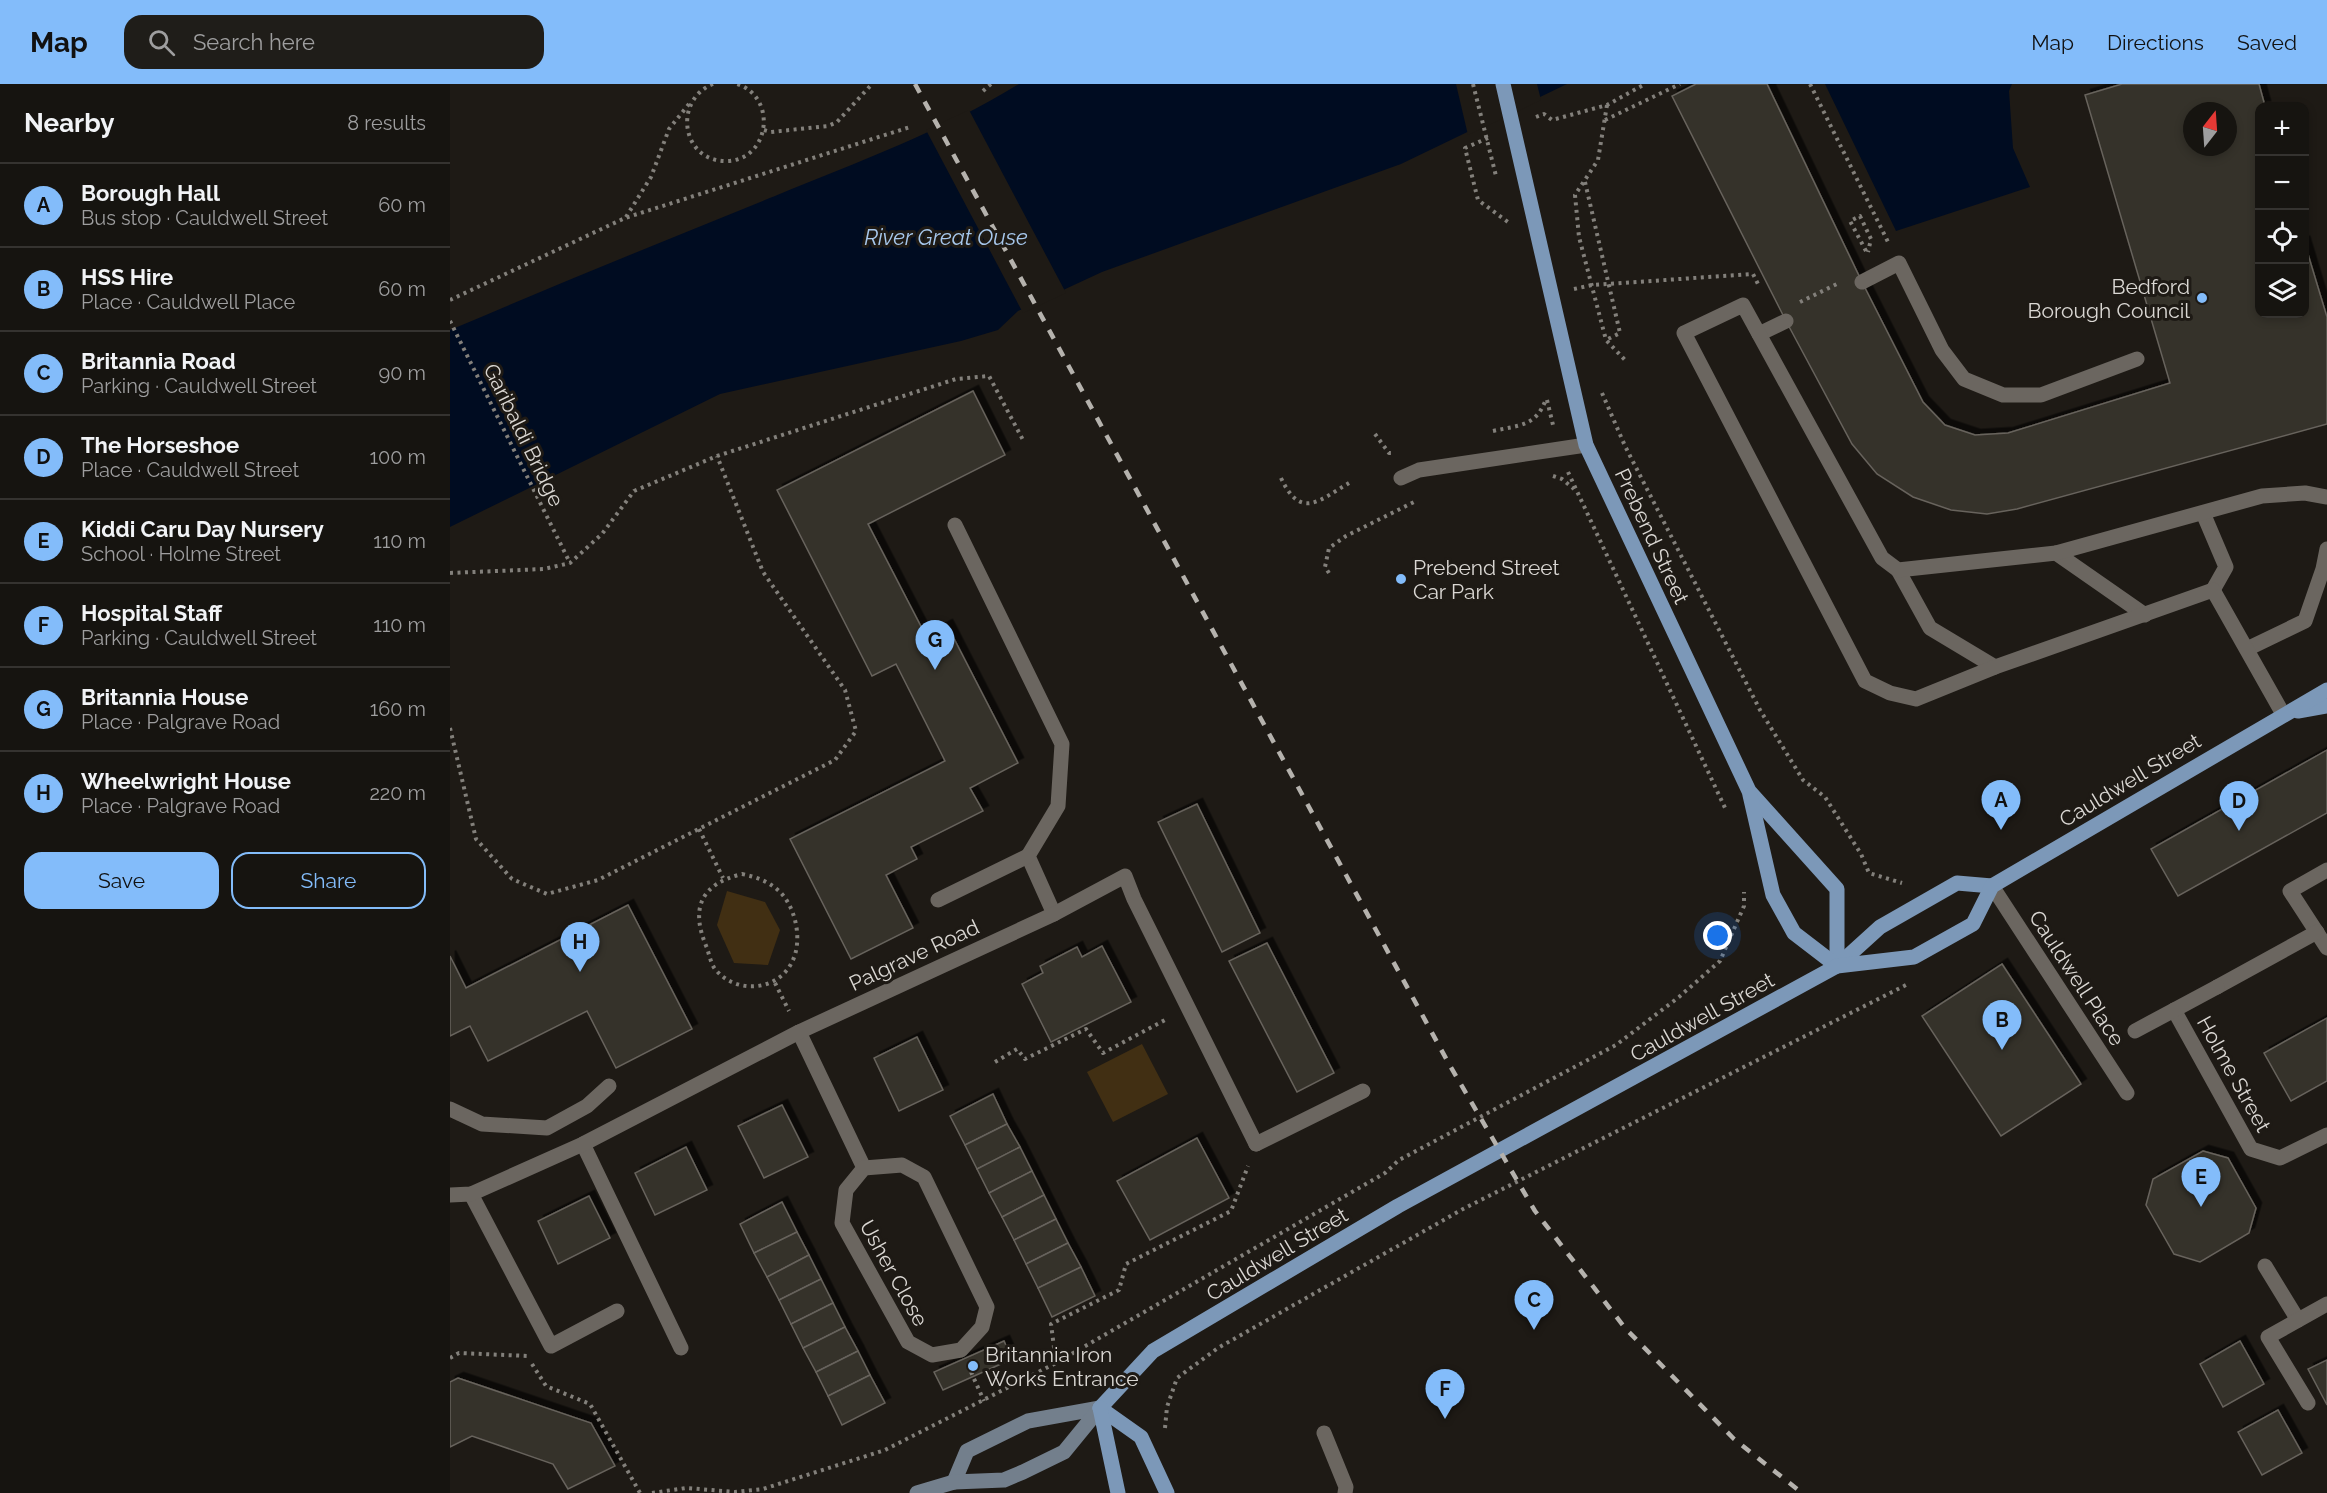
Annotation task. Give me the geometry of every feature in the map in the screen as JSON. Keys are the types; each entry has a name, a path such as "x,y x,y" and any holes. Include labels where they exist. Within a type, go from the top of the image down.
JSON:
{"main road":[{"name":"Prebend Street","path":"1503,84 1586,445 1749,791 1837,889 1837,966"},
{"name":"Cauldwell Street","path":"1100,1408 1153,1351 1398,1206 1837,966 1914,957 1974,924 1992,886 2327,690"},
{"path":"2283,714 2327,705"},
{"path":"1749,791 1773,895 1794,933 1837,966 1880,927 1957,883 1992,886"},
{"path":"917,1493 954,1482 1004,1480 1065,1452 1100,1408"},
{"path":"1100,1408 1118,1493"},
{"path":"954,1482 967,1451 1028,1421 1100,1408 1141,1437 1167,1493"}],"street":[{"path":"1862,282 1899,263 1942,350 1965,379 2003,395 2041,395 2137,359"},
{"path":"1995,668 1930,628 1898,570 1882,558 1743,304 1684,333 1865,681 1890,693 1916,699 1995,668 2213,590 2226,567 2203,513"},
{"path":"1760,334 1786,321"},
{"path":"1401,478 1419,470 1586,445"},
{"path":"1898,570 2056,553 2262,496 2305,493 2327,497"},
{"path":"938,900 1028,856 1058,806 1062,744 956,525"},
{"path":"2247,649 2305,621 2323,569 2327,549"},
{"path":"2056,553 2145,615"},
{"path":"2213,590 2283,714"},
{"path":"1028,856 1054,914"},
{"path":"2327,870 2290,891 2327,948"},
{"name":"Palgrave Road","path":"450,1195 471,1194 583,1144 799,1032 1054,914 1125,876 1134,899 1190,1006 1256,1144"},
{"name":"Cauldwell Place","path":"1992,886 2127,1093"},
{"name":"Holme Street","path":"2135,1030 2317,932"},
{"name":"Holme Street","path":"2174,1010 2252,1149 2280,1158 2327,1135"},
{"path":"799,1032 864,1168 902,1165 924,1177 987,1307 982,1327 961,1350"},
{"path":"450,1109 482,1124 547,1128 587,1107 609,1086"},
{"path":"1256,1144 1363,1091"},
{"path":"583,1144 681,1348"},
{"name":"Usher Close","path":"864,1168 846,1190 842,1223 908,1342 932,1354 961,1350"},
{"path":"471,1194 551,1346 616,1311"},
{"path":"2265,1266 2298,1320"},
{"path":"2308,1403 2268,1337 2327,1304"},
{"path":"1324,1433 1346,1487 1345,1493"}],"path":[{"path":"625,218 651,177 669,129 695,97 707,86 713,84"},
{"path":"739,84 748,89 760,102 765,116 763,132 828,126 837,122 872,84"},
{"path":"982,91 992,84"},
{"path":"1473,84 1489,155"},
{"path":"1625,360 1606,340 1580,237 1575,195 1598,160 1607,105 1645,84"},
{"path":"1604,121 1680,84"},
{"path":"1810,84 1899,263"},
{"path":"695,97 686,119 690,138 698,150 708,157 732,160 743,157 759,141 764,126"},
{"path":"450,300 625,218 910,127"},
{"path":"1465,148 1478,200 1511,224"},
{"path":"1585,181 1620,333 1606,340"},
{"path":"1871,239 1860,216 1850,221 1864,251 1887,241"},
{"path":"1575,279 1580,300"},
{"name":"Garibaldi Bridge","path":"450,321 570,563"},
{"path":"450,573 544,569 570,563 602,534 634,491 717,456 956,379 989,376 1023,440"},
{"path":"1600,388 1625,446 1755,699 1803,780 1826,797 1861,854 1869,873 1902,883"},
{"path":"450,728 476,839 512,879 547,894 598,880 835,760 856,731 845,690 763,573 717,456"},
{"path":"1569,474 1726,812"},
{"path":"1550,475 1562,479 1575,490"},
{"path":"1281,478 1290,496 1300,503 1314,503 1349,483"},
{"path":"1329,573 1325,567 1329,548 1346,536 1425,497"},
{"path":"699,829 723,878"},
{"path":"742,874 761,878 780,892 798,927 798,949 790,966 775,983 757,986 738,984 716,969 699,930 699,906 710,888 723,878 742,874"},
{"path":"652,1493 686,1488 735,1492 763,1489 885,1450 1056,1363 1385,1173 1399,1160 1616,1044 1679,997 1720,961 1744,906 1744,885"},
{"path":"1165,1430 1167,1407 1177,1378 1218,1348 1423,1232 1912,981"},
{"path":"995,1062 1017,1049 1025,1059 1086,1029 1103,1053 1190,1006"},
{"path":"1056,1363 1051,1324 1119,1290 1126,1264 1231,1211 1256,1144"},
{"path":"450,1358 459,1353 527,1356 551,1346"},
{"path":"961,1350 984,1401"},
{"path":"527,1356 546,1386 590,1404 640,1493"}],"shaded area":[{"path":"727,891 765,902 780,930 768,965 734,963 717,925"},
{"path":"1142,1044 1168,1094 1113,1122 1087,1072"}],"water":[{"name":"River Great Ouse","path":"1019,84 1567,84 1401,164 1102,272 1018,311 998,330 961,341 720,394 450,527 450,330 900,145 960,117"},
{"path":"1825,84 2012,84 2009,91 2013,148 2030,187 1896,231"}],"pier":[{"path":"1456,84 1537,84 1541,100 1468,135"},
{"path":"969,110 1066,293 1023,313 926,130"}],"building":[{"name":"Bedford Borough Council","path":"1696,84 1767,84 1862,282 1923,402 1945,425 1975,435 2008,433 2170,383 2085,95 2122,84 2259,84 2264,102 2255,102 2255,318 2309,318 2309,258 2327,317 2327,424 2017,509 1987,514 1951,510 1913,497 1877,474 1852,444 1786,321 1672,96"},
{"path":"973,391 1005,455 868,524 926,636 947,625 1018,763 970,788 983,811 911,847 917,859 886,875 913,928 851,959 790,839 945,761 896,664 872,676 777,490"},
{"path":"2327,750 2327,813 2178,896 2151,849"},
{"path":"1197,804 1260,933 1222,952 1158,822"},
{"path":"628,905 692,1029 616,1068 587,1011 488,1061 470,1026 450,1036 450,956 466,988"},
{"path":"1267,943 1334,1073 1297,1092 1229,961"},
{"path":"1102,946 1131,1002 1051,1042 1022,984 1043,973 1040,966 1077,947 1082,957"},
{"path":"2002,964 2081,1084 2001,1136 1922,1016"},
{"path":"2327,1018 2327,1081 2291,1101 2264,1053"},
{"path":"917,1037 943,1090 899,1111 874,1058"},
{"path":"993,1094 1007,1124 965,1145 950,1116"},
{"path":"782,1105 808,1157 764,1178 738,1126"},
{"path":"1007,1124 1020,1147 977,1169 965,1145"},
{"path":"1197,1138 1229,1198 1150,1240 1117,1181"},
{"path":"686,1147 707,1190 655,1215 635,1173"},
{"path":"1020,1147 1032,1171 989,1193 977,1169"},
{"path":"2203,1151 2228,1158 2256,1208 2249,1233 2200,1262 2174,1254 2146,1205 2153,1179"},
{"path":"1032,1171 1044,1195 1002,1217 989,1193"},
{"path":"1044,1195 1056,1219 1014,1240 1002,1217"},
{"path":"589,1196 610,1238 558,1264 538,1221"},
{"path":"782,1202 797,1232 754,1253 740,1224"},
{"path":"1056,1219 1068,1243 1026,1264 1014,1240"},
{"path":"797,1232 809,1255 767,1277 754,1253"},
{"path":"1068,1243 1081,1267 1038,1288 1026,1264"},
{"path":"809,1255 821,1279 779,1300 767,1277"},
{"path":"1081,1267 1095,1296 1052,1317 1038,1288"},
{"path":"821,1279 833,1303 791,1324 779,1300"},
{"path":"833,1303 845,1327 803,1348 791,1324"},
{"path":"845,1327 858,1351 816,1372 803,1348"},
{"name":"Britannia Iron Works Entrance","path":"1004,1341 1012,1359 943,1390 934,1372"},
{"path":"2240,1341 2264,1384 2223,1407 2200,1364"},
{"path":"858,1351 870,1375 828,1396 816,1372"},
{"path":"2327,1360 2327,1405 2308,1369"},
{"path":"870,1375 885,1403 842,1425 828,1396"},
{"path":"458,1378 591,1423 615,1466 568,1489 553,1464 472,1436 450,1447 450,1382"},
{"path":"2278,1410 2302,1453 2262,1475 2238,1432"}],"railway":[{"path":"915,84 1449,1064 1535,1211 1625,1328 1734,1439 1802,1493"}],"place":[{"name":"Bedford Borough Council","path":"2202,298"},
{"name":"Prebend Street Car Park","path":"1401,579"},
{"name":"Britannia House","path":"935,670"},
{"name":"Borough Hall","path":"2001,830"},
{"name":"The Horseshoe","path":"2239,831"},
{"name":"Wheelwright House","path":"580,972"},
{"name":"HSS Hire","path":"2002,1050"},
{"name":"Kiddi Caru Day Nursery","path":"2201,1207"},
{"name":"Britannia Road","path":"1534,1330"},
{"name":"Britannia Iron Works Entrance","path":"973,1366"},
{"name":"Hospital Staff","path":"1445,1419"}]}
